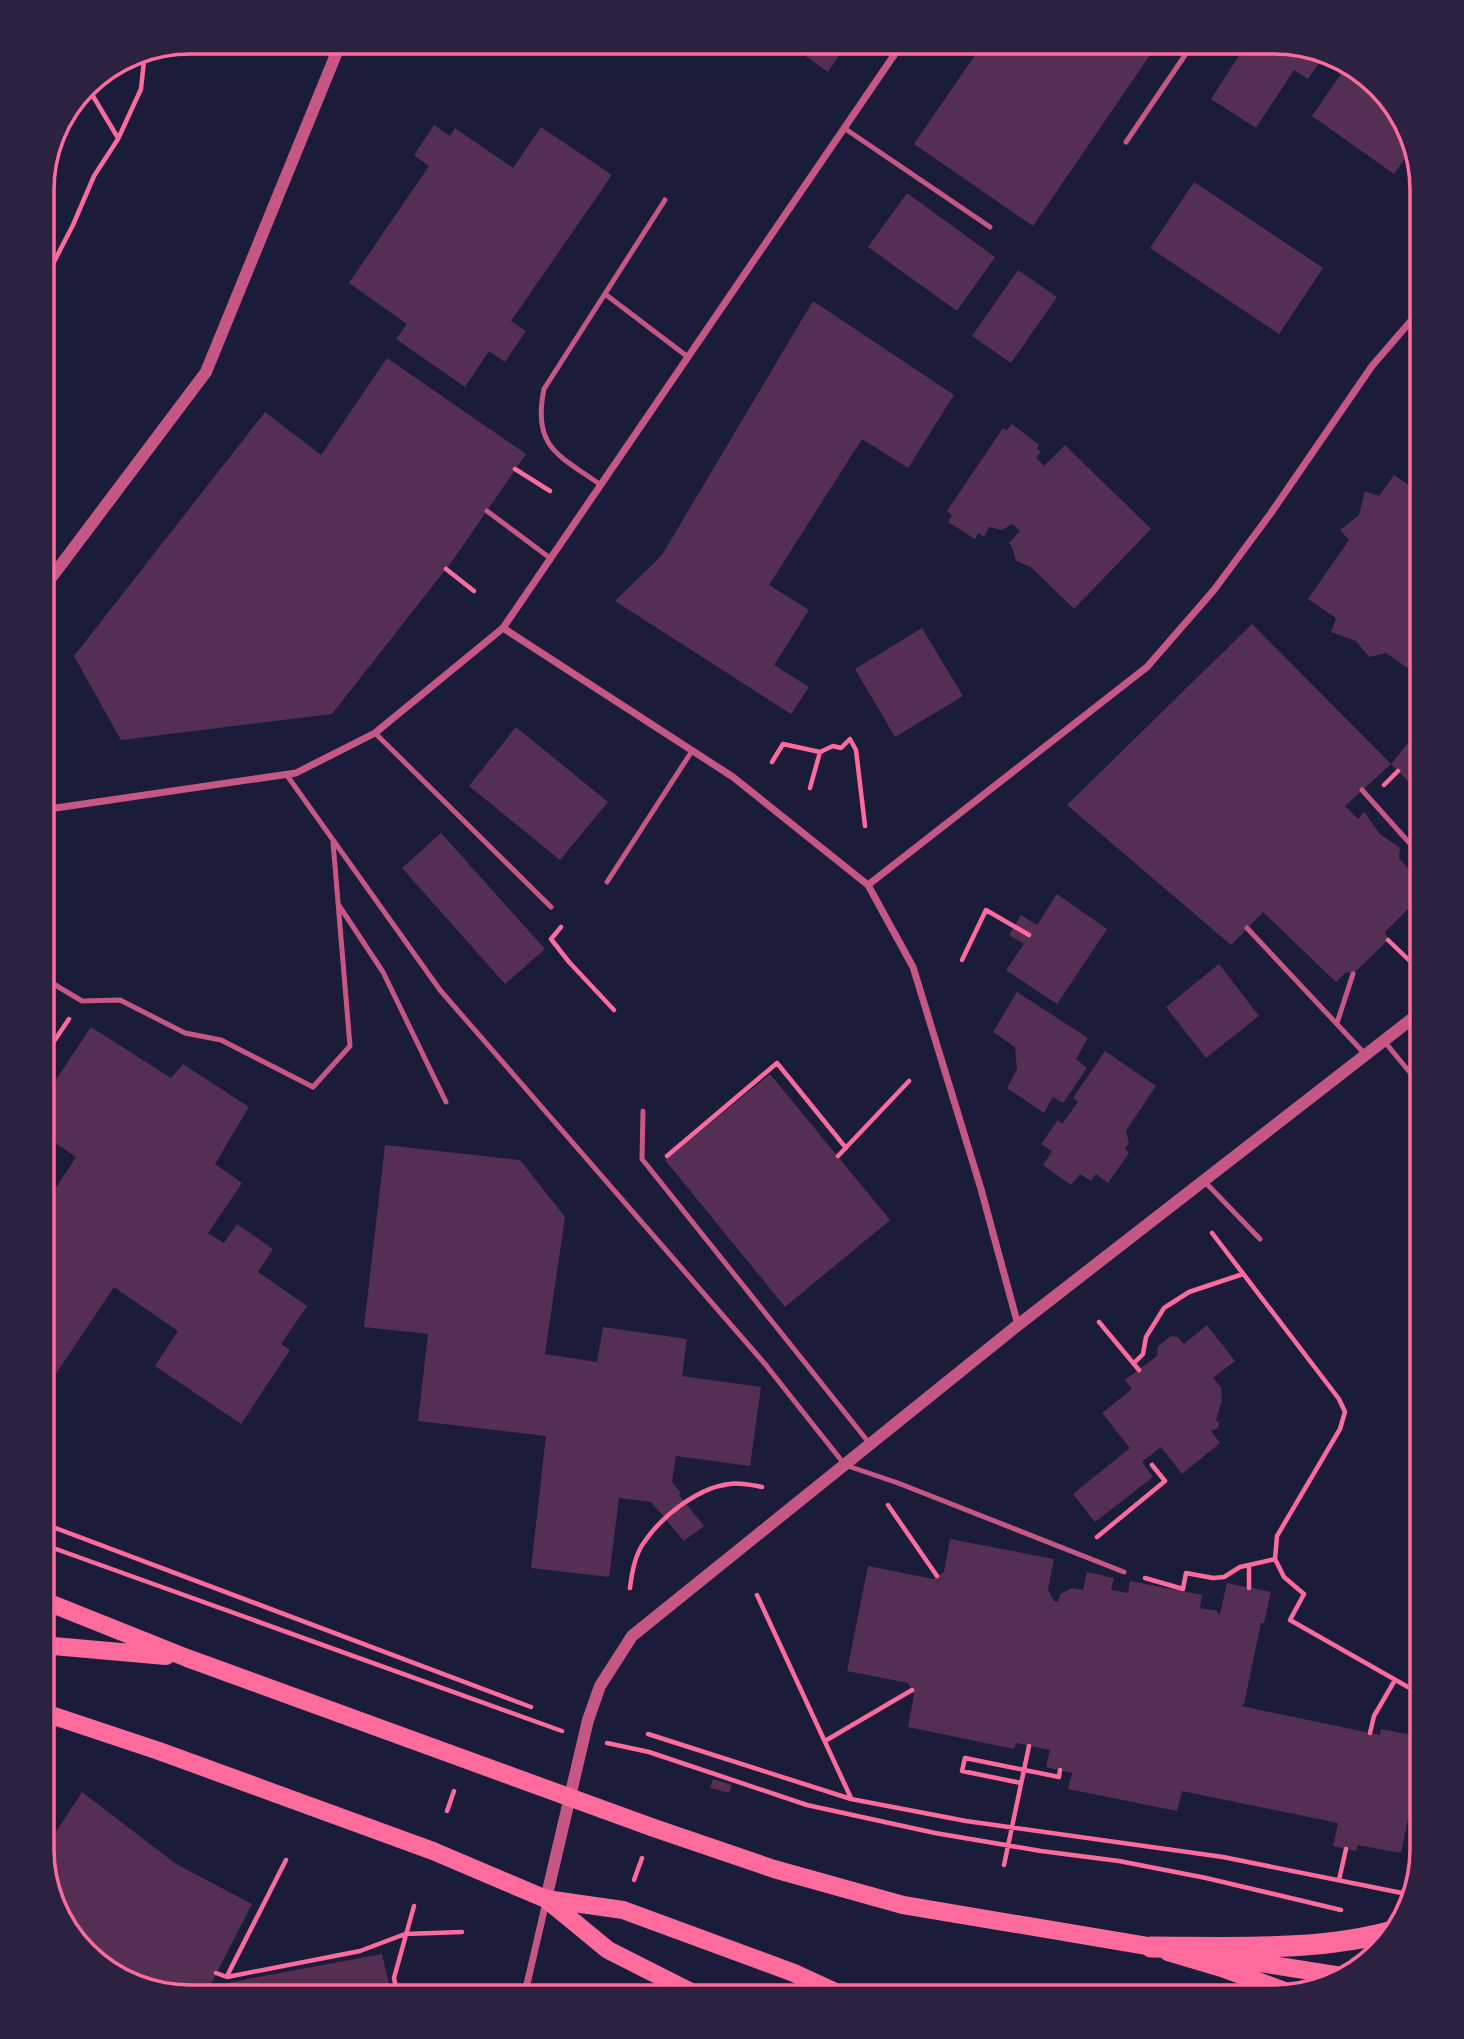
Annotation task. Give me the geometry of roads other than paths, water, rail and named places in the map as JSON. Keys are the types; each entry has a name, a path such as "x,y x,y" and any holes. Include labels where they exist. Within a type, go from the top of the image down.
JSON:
{"highway":[{"path":"1151,1947 1294,1944 1349,1940 1381,1933"}],"main road":[{"path":"54,1605 187,1658 774,1869 903,1905 1327,1974"},
{"path":"54,1646 187,1658"},
{"path":"54,1716 159,1751 433,1851 546,1899 623,1910 819,1985"},
{"path":"546,1899 608,1950 676,1984"},
{"path":"1151,1947 1268,1985"}],"street":[{"path":"55,573 206,372 336,55"},
{"path":"55,808 296,773 375,733 503,628 894,55"},
{"path":"868,885 1147,667 1214,590 1271,513 1372,366 1410,322"},
{"path":"503,628 733,777 868,885 913,967 981,1189 1018,1325"},
{"path":"527,1984 588,1720 600,1686 632,1636 1018,1325 1410,1020"}],"lane":[{"path":"1126,142 1185,55"},
{"path":"844,128 990,227"},
{"path":"601,485 554,451 542,434 540,411 544,389 665,201"},
{"path":"605,294 688,357"},
{"path":"486,510 550,558"},
{"path":"375,733 551,907"},
{"path":"607,882 692,751"},
{"path":"286,774 440,990 765,1364 845,1465 898,1483 1124,1572"},
{"path":"1363,790 1410,843"},
{"path":"55,984 82,1000 120,1000 185,1033 221,1040 313,1087 350,1046 333,841"},
{"path":"337,901 383,972 446,1102"},
{"path":"1247,929 1366,1054"},
{"path":"1337,1023 1353,974"},
{"path":"1383,1040 1410,1073"},
{"path":"643,1111 642,1159 870,1444"},
{"path":"1203,1180 1260,1238"}]}
